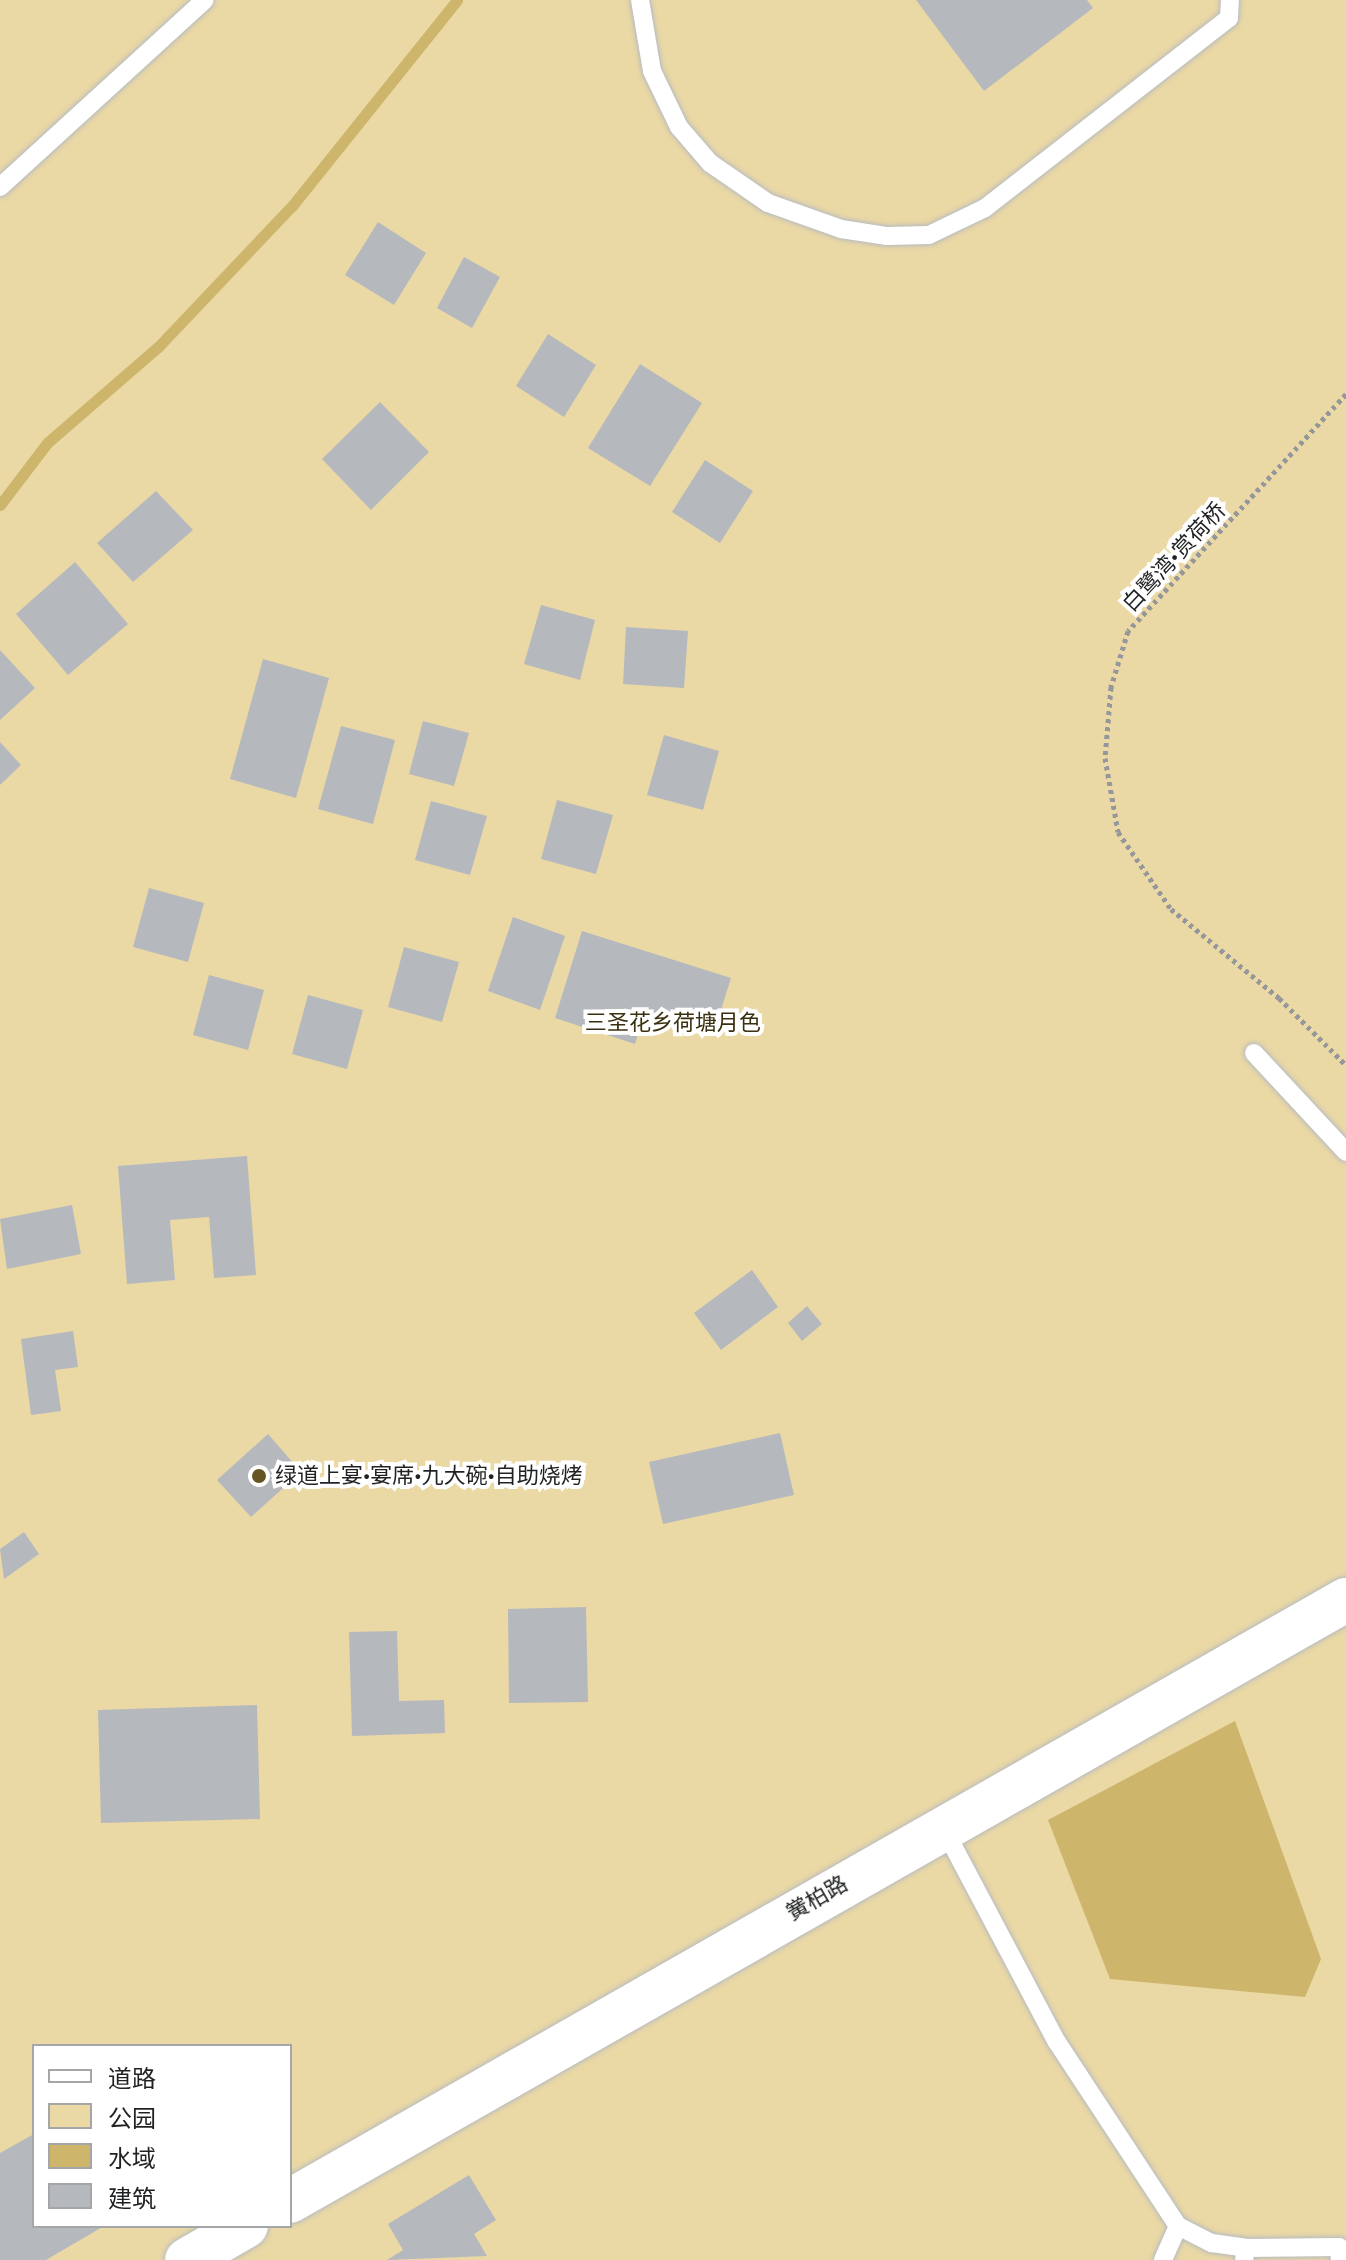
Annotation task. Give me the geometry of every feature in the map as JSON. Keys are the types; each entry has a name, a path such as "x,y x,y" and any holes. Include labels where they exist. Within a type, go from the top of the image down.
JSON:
{"street":[{"name":"黉柏路","path":"292,2200 942,1826 1346,1600"},
{"path":"187,2260 243,2228"}],"lane":[{"path":"0,187 205,0"},
{"path":"640,0 652,71 679,127 710,163 768,203 841,229 887,236 929,235 985,208 1229,18 1230,0"},
{"path":"1254,1053 1346,1152"},
{"path":"942,1826 1057,2042 1178,2226 1212,2243 1245,2254 1342,2251"},
{"path":"1163,2260 1178,2226"}],"path":[{"name":"白鹭湾·赏荷桥","path":"1346,394 1128,631 1111,687 1105,758 1118,832 1171,909 1279,998 1346,1065"}],"green space":[{"name":"三圣花乡荷塘月色","path":"0,0 1346,0 1346,2260 0,2260"}],"water":[{"path":"1235,1721 1321,1959 1305,1997 1110,1979 1048,1820"}],"building":[{"path":"916,0 1087,0 1093,8 984,91"},
{"path":"378,222 426,253 394,305 345,275"},
{"path":"464,257 500,277 472,328 437,308"},
{"path":"548,334 596,365 564,417 516,386"},
{"path":"640,364 702,403 650,486 588,448"},
{"path":"380,402 429,452 371,510 322,459"},
{"path":"705,460 753,491 720,543 672,512"},
{"path":"156,491 193,530 133,582 97,543"},
{"path":"75,562 128,624 68,675 16,614"},
{"path":"541,605 595,620 580,680 524,664"},
{"path":"626,627 688,631 684,688 623,684"},
{"path":"0,650 35,688 0,720"},
{"path":"263,659 329,678 296,798 230,779"},
{"path":"423,721 469,733 454,786 409,774"},
{"path":"341,726 395,740 373,824 318,809"},
{"path":"664,735 719,751 703,810 647,795"},
{"path":"0,742 21,765 0,785"},
{"path":"557,800 613,815 596,874 541,859"},
{"path":"431,801 487,816 470,875 415,860"},
{"path":"149,888 204,903 188,962 133,947"},
{"path":"513,917 565,936 540,1010 488,991"},
{"path":"582,931 731,978 714,1032 645,1010 635,1044 555,1018"},
{"path":"404,947 459,962 442,1022 388,1007"},
{"path":"209,975 264,990 248,1050 193,1035"},
{"path":"308,995 363,1010 347,1069 292,1054"},
{"path":"247,1156 256,1275 214,1278 209,1217 170,1220 175,1280 127,1284 118,1166"},
{"path":"72,1205 81,1254 7,1269 0,1219"},
{"path":"752,1270 778,1307 721,1350 694,1313"},
{"path":"807,1306 822,1324 802,1341 788,1323"},
{"path":"73,1331 78,1367 55,1370 61,1411 31,1415 21,1339"},
{"path":"780,1433 794,1495 663,1524 649,1462"},
{"name":"绿道上宴·宴席·九大碗·自助烧烤","path":"268,1434 301,1472 251,1517 217,1480"},
{"path":"24,1532 39,1554 4,1579 0,1549"},
{"path":"586,1607 588,1702 509,1703 508,1609"},
{"path":"397,1631 399,1701 444,1700 445,1733 352,1736 349,1632"},
{"path":"257,1705 260,1819 101,1823 98,1710"},
{"path":"32,2135 32,2228 101,2228 46,2260 0,2260 0,2153"},
{"path":"469,2175 496,2220 474,2234 487,2256 387,2260 403,2250 388,2224"}],"waterway":[{"path":"0,505 47,443 158,347 292,206 457,0"}],"place":[{"name":"绿道上宴·宴席·九大碗·自助烧烤","path":"259,1476"}]}
